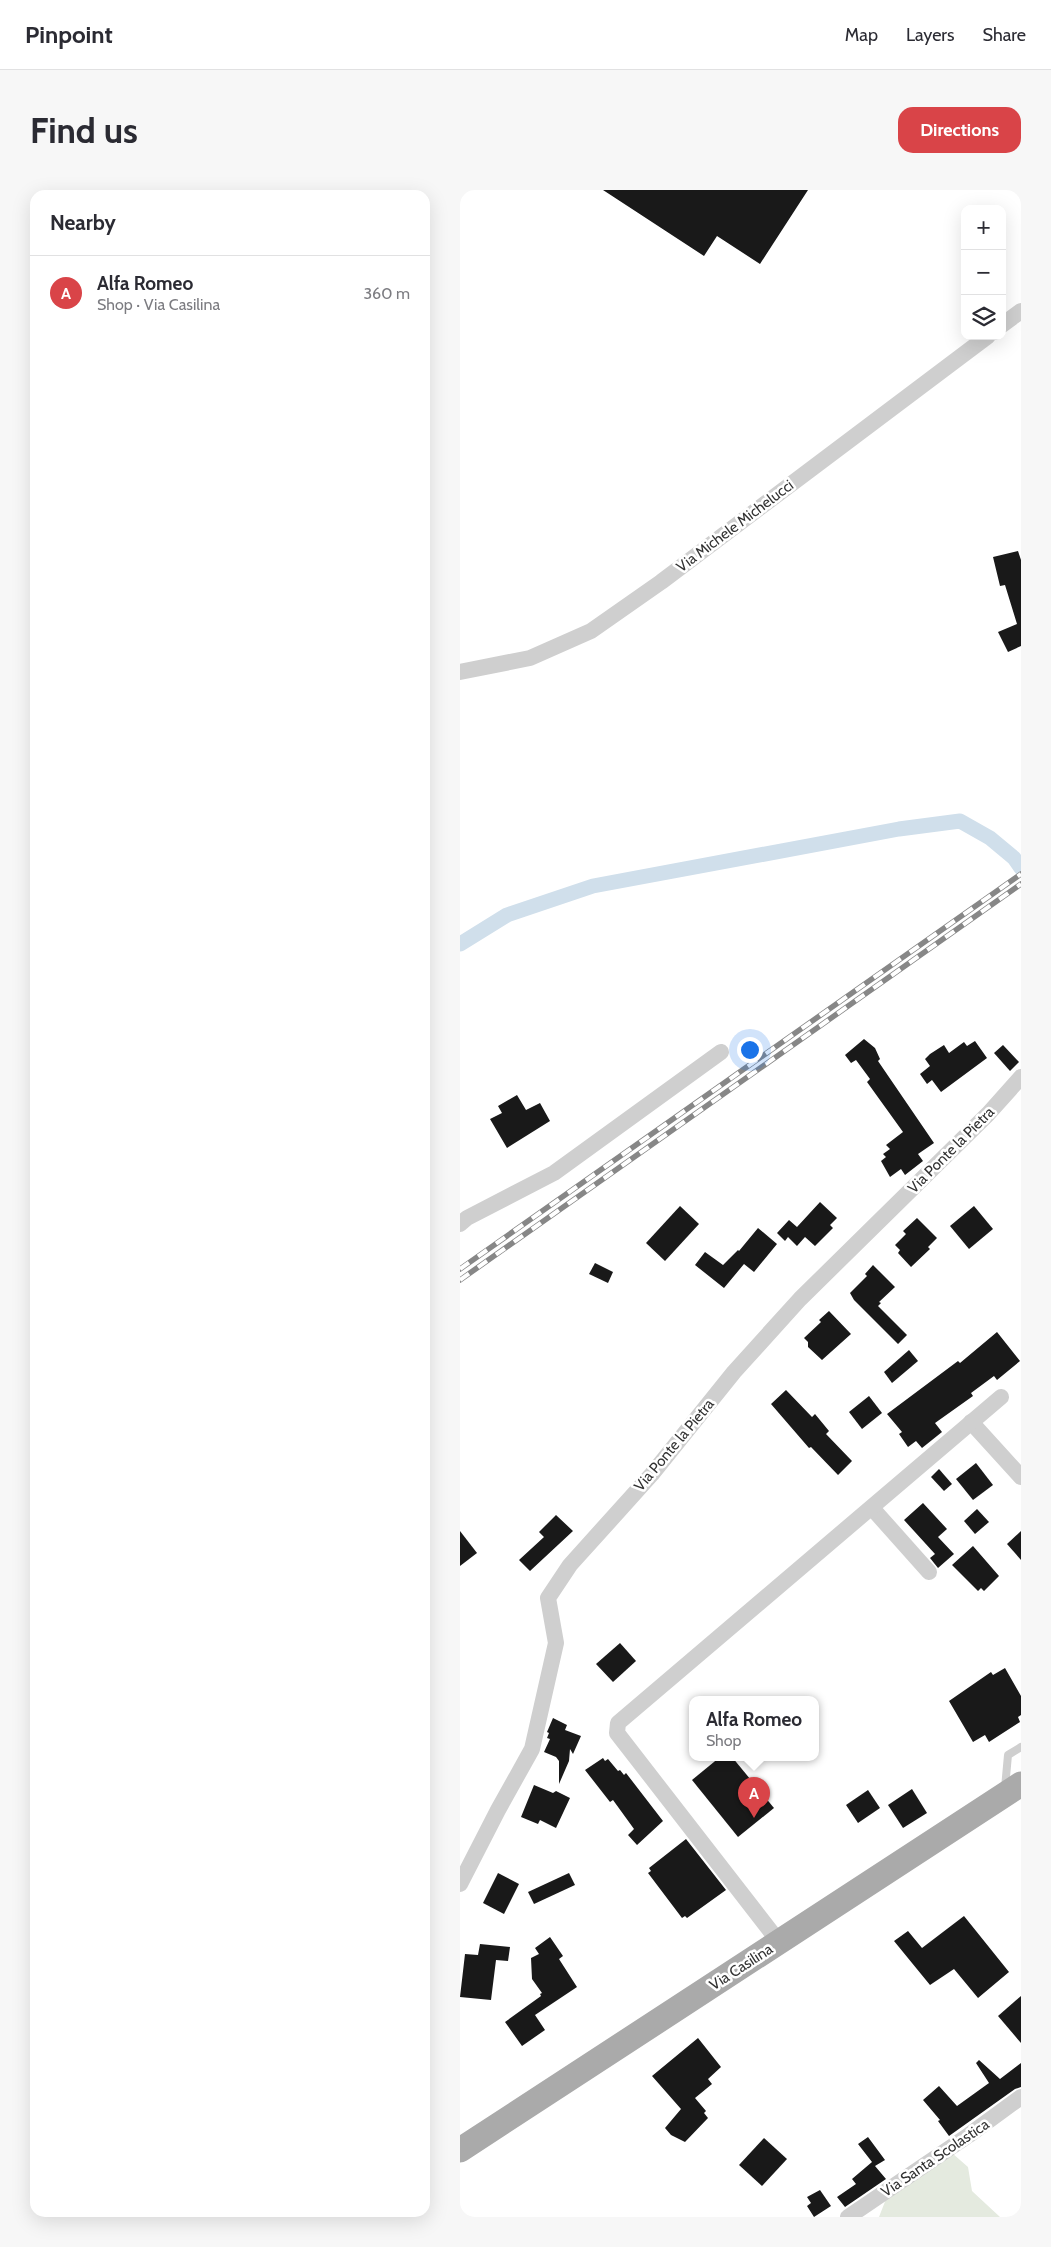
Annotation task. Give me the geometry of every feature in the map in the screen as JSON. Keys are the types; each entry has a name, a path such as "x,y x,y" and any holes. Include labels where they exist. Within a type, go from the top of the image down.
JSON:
{"main road":[{"name":"Via Casilina","path":"460,2150 1013,1789"}],"street":[{"path":"1006,323 1021,311"},
{"name":"Via Michele Michelucci","path":"460,672 530,658 591,631 661,582 983,340"},
{"path":"460,1224 467,1218 554,1173 721,1052"},
{"name":"Via Ponte la Pietra","path":"460,1884 532,1749 556,1643 548,1598 570,1565 652,1474 734,1372 800,1299 988,1114 1021,1077"},
{"path":"779,1942 617,1733 618,1723 1001,1397"},
{"path":"971,1422 1021,1477"},
{"path":"872,1508 928,1572"},
{"name":"Via Santa Scolastica","path":"848,2217 969,2135 1021,2097"}],"lane":[{"path":"1013,1789 1008,1755 1021,1747"}],"shaded area":[{"path":"952,2153 968,2167 972,2191 1000,2217 879,2217 886,2199"}],"building":[{"path":"603,190 808,190 760,264 717,236 704,256"},
{"path":"1018,551 1021,560 1021,646 1008,652 998,632 1017,624 1005,585 1000,586 993,557"},
{"path":"864,1039 875,1048 880,1059 878,1061 934,1143 918,1154 923,1161 905,1175 901,1169 890,1177 881,1161 886,1157 883,1154 890,1149 886,1145 903,1132 867,1082 870,1079 856,1060 851,1063 845,1055"},
{"path":"975,1041 987,1058 941,1092 932,1080 927,1084 920,1074 930,1066 925,1059 930,1054 944,1045 949,1053 964,1042 967,1046"},
{"path":"1003,1045 1019,1062 1010,1071 994,1053"},
{"path":"517,1095 526,1110 540,1103 550,1121 507,1148 490,1119 502,1113 498,1106"},
{"path":"820,1202 837,1218 830,1225 833,1228 815,1246 805,1237 797,1246 788,1237 785,1241 777,1233 789,1220 797,1227"},
{"path":"680,1206 699,1224 665,1261 646,1243"},
{"path":"974,1206 993,1229 969,1249 950,1226"},
{"path":"917,1218 937,1238 928,1247 930,1249 911,1267 898,1253 900,1250 895,1245 906,1234 903,1231"},
{"path":"758,1228 777,1244 754,1272 744,1264 724,1288 695,1265 705,1252 723,1265 739,1251"},
{"path":"595,1263 613,1272 608,1283 589,1274"},
{"path":"873,1265 895,1287 879,1302 881,1303 878,1306 907,1335 898,1344 854,1300 850,1293 867,1276 865,1274"},
{"path":"829,1311 851,1334 822,1360 808,1347 808,1342 804,1338 821,1322 819,1320"},
{"path":"997,1332 1020,1361 997,1380 994,1376 971,1393 973,1396 935,1423 942,1432 922,1448 916,1441 908,1447 899,1434 902,1432 887,1414 958,1361 960,1363"},
{"path":"909,1350 918,1361 892,1383 884,1372"},
{"path":"786,1390 812,1417 815,1414 829,1431 826,1434 852,1461 838,1475 811,1447 809,1448 771,1404"},
{"path":"869,1396 882,1413 862,1429 849,1412"},
{"path":"976,1463 993,1485 973,1500 956,1479"},
{"path":"939,1469 952,1484 944,1491 931,1477"},
{"path":"923,1503 947,1529 938,1537 954,1554 938,1568 930,1558 935,1554 904,1520"},
{"path":"977,1509 989,1522 975,1534 964,1521"},
{"path":"556,1515 573,1531 530,1571 519,1560 544,1537 539,1532"},
{"path":"460,1531 477,1553 460,1566"},
{"path":"1021,1531 1021,1560 1007,1544"},
{"path":"973,1546 999,1576 984,1591 981,1588 978,1591 952,1565"},
{"path":"620,1643 636,1661 613,1682 596,1664"},
{"path":"1005,1668 1021,1696 1021,1715 1018,1717 1020,1722 989,1742 985,1735 973,1742 949,1701 991,1672 993,1675"},
{"path":"553,1718 567,1725 565,1730 581,1736 573,1754 570,1749 569,1761 559,1784 559,1761 556,1757 544,1752 550,1739 547,1738 549,1733 547,1732"},
{"path":"603,1758 605,1761 608,1759 624,1775 626,1773 663,1821 637,1845 628,1835 634,1829 613,1800 610,1802 585,1770"},
{"path":"715,1761 735,1761 774,1808 738,1837 692,1780"},
{"path":"534,1785 553,1793 556,1791 570,1798 556,1828 540,1820 538,1824 521,1817"},
{"path":"912,1789 927,1813 903,1828 888,1805"},
{"path":"868,1790 880,1808 858,1823 846,1805"},
{"path":"686,1839 726,1890 687,1918 685,1916 682,1918 648,1873 651,1871 649,1868"},
{"path":"498,1873 519,1884 504,1914 483,1903"},
{"path":"569,1873 575,1885 534,1904 528,1892"},
{"path":"964,1916 1009,1972 978,1998 954,1969 930,1985 894,1941 908,1931 922,1948"},
{"path":"550,1937 563,1956 559,1959 577,1987 535,2015 545,2030 522,2046 505,2022 541,1996 540,1994 542,1993 532,1979 531,1958 539,1954 535,1948"},
{"path":"480,1944 510,1947 508,1961 496,1960 491,2000 460,1997 465,1954 478,1955"},
{"path":"1021,1996 1021,2043 998,2016"},
{"path":"698,2038 721,2067 708,2079 712,2084 695,2098 706,2111 704,2113 708,2118 685,2142 671,2135 665,2128 681,2109 652,2076"},
{"path":"979,2060 1000,2079 1021,2063 1021,2087 1015,2089 949,2136 938,2121 940,2120 923,2100 939,2086 957,2106 989,2083 976,2063"},
{"path":"868,2137 885,2160 875,2166 886,2179 845,2207 837,2197 856,2184 852,2179 872,2162 858,2144"},
{"path":"764,2138 787,2159 762,2186 739,2165"},
{"path":"820,2190 831,2206 814,2217 807,2206 811,2203 807,2197"}],"waterway":[{"path":"460,944 507,915 593,886 899,829 960,821 990,838 1014,858 1021,868"}],"railway":[{"path":"460,1269 1021,874"},
{"path":"460,1280 1021,884"}],"place":[{"name":"Alfa Romeo","path":"754,1818"}]}
